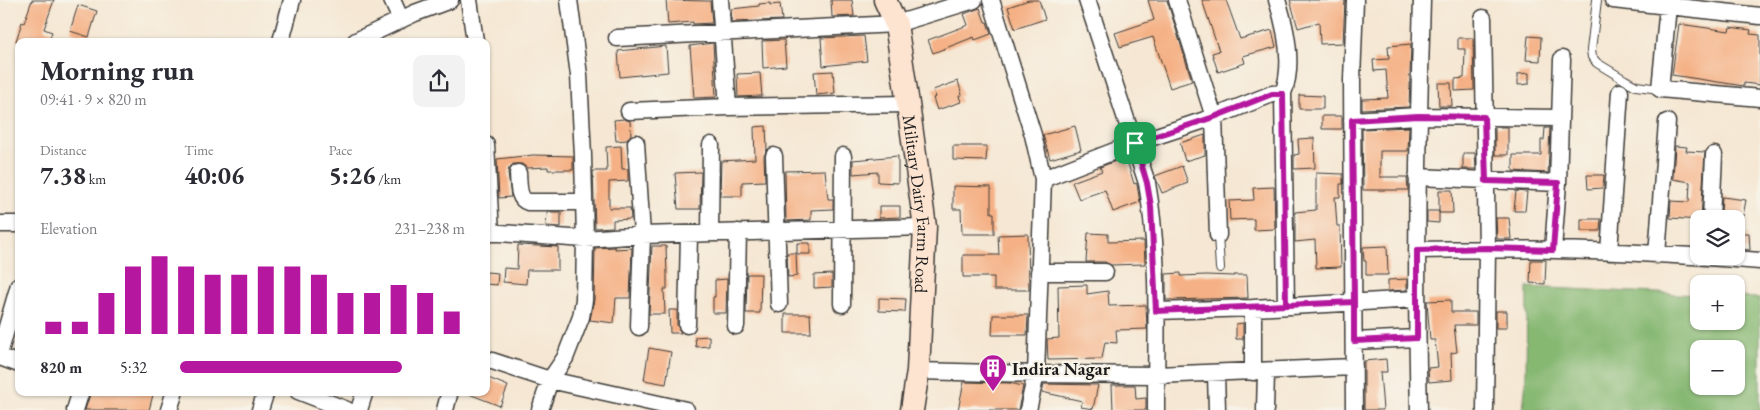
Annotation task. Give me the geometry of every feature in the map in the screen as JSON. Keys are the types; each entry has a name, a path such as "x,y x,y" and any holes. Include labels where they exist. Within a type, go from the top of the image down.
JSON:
{"main road":[{"name":"Military Dairy Farm Road","path":"885,0 896,24 924,227 918,371 912,410"}],"street":[{"path":"282,38 292,0"},
{"path":"392,0 401,20"},
{"path":"362,38 450,0"},
{"path":"469,0 475,38"},
{"path":"540,410 550,380 565,358 581,317 584,300 585,239 579,75 569,0"},
{"path":"720,0 728,107"},
{"path":"618,38 896,24 974,0"},
{"path":"991,0 1033,135 1043,179 1036,374 1028,410"},
{"path":"1087,0 1135,143 1147,183 1151,206 1156,311 1156,410"},
{"path":"1177,0 1214,117 1218,235"},
{"path":"1277,0 1286,35 1288,56 1288,79 1283,94 1286,305"},
{"path":"1354,410 1352,120 1355,0"},
{"path":"1419,410 1417,177 1422,0"},
{"path":"1613,0 1760,16"},
{"path":"1668,6 1660,89 1760,98"},
{"path":"1483,18 1487,248 1485,410"},
{"path":"1553,250 1558,183 1562,59"},
{"path":"1608,252 1620,92"},
{"path":"1043,179 1135,143 1214,117 1272,94 1283,94"},
{"path":"629,111 728,107 908,104"},
{"path":"1352,120 1418,116 1560,118"},
{"path":"1657,255 1667,122"},
{"path":"636,143 642,235 639,327"},
{"path":"710,233 711,145"},
{"path":"1711,210 1714,155"},
{"path":"774,156 779,304"},
{"path":"842,304 843,156"},
{"path":"518,173 520,197 523,201 584,202"},
{"path":"1417,177 1558,183"},
{"path":"0,224 15,224"},
{"path":"490,232 585,239 642,235 924,227"},
{"path":"736,326 738,232"},
{"path":"687,325 689,234"},
{"path":"1417,250 1487,248 1690,256"},
{"path":"1745,260 1760,261"},
{"path":"1039,272 1105,272"},
{"path":"0,351 15,299"},
{"path":"1156,311 1417,299"},
{"path":"1253,308 1265,410"},
{"path":"1354,341 1417,338"},
{"path":"0,357 15,363"},
{"path":"490,360 550,380 686,410"},
{"path":"918,371 1156,375 1354,367"},
{"path":"1216,374 1217,410"},
{"path":"75,410 79,396"},
{"path":"169,410 173,396"},
{"path":"260,410 264,396"},
{"path":"311,396 347,410"},
{"path":"359,410 363,396"},
{"path":"445,410 449,396"}],"lane":[{"path":"1597,0 1591,50 1592,57 1596,63 1636,86 1660,89"},
{"path":"1218,235 1220,268"}],"green space":[{"path":"1527,287 1690,295 1690,330 1745,330 1745,297 1760,298 1760,410 1523,410 1526,380"}],"building":[{"path":"32,0 54,0 44,29 52,32 50,38 17,38 22,22 24,23"},
{"path":"666,0 710,1 712,23 668,24"},
{"path":"831,0 852,0 854,16 832,17"},
{"path":"1029,0 1039,0 1045,19 1015,29 1008,7"},
{"path":"1148,0 1167,0 1192,81 1170,88 1153,37 1120,47 1115,33 1154,20"},
{"path":"1202,0 1226,0 1240,39 1272,30 1276,47 1243,56 1245,63 1218,72 1212,53 1219,51"},
{"path":"1290,0 1345,0 1343,43 1320,44 1319,22 1298,28"},
{"path":"770,3 770,5 780,4 782,20 732,22 731,9"},
{"path":"78,5 97,11 89,37 70,31"},
{"path":"980,8 991,34 975,40 974,37 933,53 928,40 968,25 964,14"},
{"path":"1679,24 1729,31 1730,27 1751,30 1750,34 1760,35 1760,85 1744,83 1744,86 1672,75"},
{"path":"864,36 867,61 823,66 821,38"},
{"path":"1528,36 1541,37 1540,61 1526,60"},
{"path":"1458,38 1473,38 1474,90 1455,91 1455,79 1464,78 1465,49 1458,49"},
{"path":"784,40 786,66 763,68 762,41"},
{"path":"713,43 716,97 694,98 690,46"},
{"path":"1411,44 1409,107 1362,109 1362,99 1388,98 1386,70 1374,71 1373,60 1389,59 1388,46"},
{"path":"666,46 668,72 620,77 618,51"},
{"path":"833,71 835,93 816,95 814,72"},
{"path":"760,73 762,96 738,97 737,74"},
{"path":"1529,73 1529,84 1518,85 1518,74"},
{"path":"958,81 962,95 959,96 961,102 937,110 933,98 936,97 933,90"},
{"path":"1438,83 1451,83 1452,106 1439,106"},
{"path":"1299,95 1323,96 1323,109 1299,109"},
{"path":"1322,116 1342,116 1342,129 1322,129"},
{"path":"624,119 630,121 631,134 627,140 616,141 614,120"},
{"path":"766,126 765,181 742,182 742,196 720,196 721,161 755,159 754,127"},
{"path":"1075,126 1081,150 1050,159 1043,135"},
{"path":"1409,127 1408,151 1380,151 1380,177 1407,177 1408,190 1363,190 1362,129"},
{"path":"1495,127 1508,127 1508,155 1495,155"},
{"path":"1545,128 1550,128 1548,173 1513,171 1513,155 1541,155 1541,140 1544,140"},
{"path":"1205,135 1205,155 1185,161 1180,143"},
{"path":"1314,138 1315,168 1294,169 1294,155 1299,154 1298,139"},
{"path":"621,146 622,169 628,169 628,181 609,182 609,208 630,208 631,219 613,220 613,227 595,228 593,171 607,171 606,147"},
{"path":"953,146 987,146 986,161 953,160"},
{"path":"1675,146 1687,147 1686,151 1705,152 1702,210 1690,210 1690,219 1670,218 1671,201 1689,202 1690,182 1673,179"},
{"path":"1463,153 1475,153 1476,169 1463,169"},
{"path":"533,155 573,156 573,170 548,170 548,167 527,168 522,164 513,164 509,168 508,173 511,197 499,198 497,159"},
{"path":"898,156 898,183 878,182 878,172 853,174 853,160"},
{"path":"1126,157 1134,184 1136,183 1137,185 1140,202 1113,212 1105,190 1079,199 1072,182 1102,171 1100,167"},
{"path":"1182,166 1188,183 1162,193 1155,176"},
{"path":"825,170 828,199 833,199 833,209 811,210 811,220 786,221 785,171"},
{"path":"701,172 700,209 678,209 675,173"},
{"path":"1316,173 1343,174 1343,184 1340,184 1340,197 1335,197 1337,226 1340,226 1341,267 1316,268 1315,240 1295,242 1295,212 1316,210"},
{"path":"1587,175 1604,175 1603,188 1588,189"},
{"path":"953,186 991,187 991,213 994,213 994,234 962,234 961,209 953,209"},
{"path":"1274,187 1275,229 1254,230 1254,219 1230,220 1229,201 1254,200 1253,188"},
{"path":"1439,190 1452,190 1453,213 1439,213"},
{"path":"1516,191 1527,192 1525,211 1514,211"},
{"path":"1722,197 1746,200 1744,210 1721,210"},
{"path":"879,206 900,206 900,217 879,218"},
{"path":"1427,211 1439,211 1439,223 1427,222"},
{"path":"547,212 561,212 561,227 546,226"},
{"path":"1496,218 1509,218 1511,239 1497,239"},
{"path":"1581,219 1601,219 1600,231 1581,231"},
{"path":"1088,233 1108,234 1108,242 1144,241 1145,264 1111,265 1105,262 1086,262"},
{"path":"1745,233 1749,233 1750,250 1745,250"},
{"path":"1028,234 1029,290 994,290 994,277 963,277 963,255 999,255 998,235"},
{"path":"797,243 810,243 810,254 797,254"},
{"path":"518,245 558,247 558,270 527,270 526,284 503,282 504,268 517,269"},
{"path":"652,246 666,246 667,289 664,289 665,314 649,314"},
{"path":"1387,246 1388,275 1366,275 1363,247"},
{"path":"615,247 615,249 632,248 630,298 616,298 614,323 590,320 594,300 595,248"},
{"path":"787,253 796,253 797,276 788,277"},
{"path":"1531,260 1546,260 1545,284 1530,283"},
{"path":"490,272 498,273 497,285 490,284"},
{"path":"1181,273 1181,276 1247,275 1248,298 1166,300 1166,274"},
{"path":"747,274 761,274 760,313 746,313"},
{"path":"832,274 832,287 814,288 814,275"},
{"path":"727,279 726,313 713,313 715,280"},
{"path":"1407,279 1407,290 1388,291 1388,280"},
{"path":"1087,285 1087,294 1108,291 1109,306 1146,305 1147,329 1116,330 1117,343 1105,342 1102,359 1048,360 1047,339 1059,338 1058,286"},
{"path":"879,298 906,299 905,312 879,311"},
{"path":"1451,300 1451,312 1476,312 1476,325 1454,325 1457,352 1451,353 1452,380 1429,382 1428,368 1438,367 1435,340 1430,340 1427,301"},
{"path":"669,310 677,310 677,325 681,333 670,333"},
{"path":"1496,311 1507,311 1507,328 1496,328"},
{"path":"785,314 810,314 811,333 785,333"},
{"path":"993,315 1028,315 1027,335 992,335"},
{"path":"1243,323 1243,339 1236,339 1236,324"},
{"path":"709,336 709,346 696,347 695,337"},
{"path":"649,348 671,352 666,384 644,380"},
{"path":"1386,359 1387,372 1380,372 1383,410 1364,410 1364,361"},
{"path":"490,379 508,386 500,406 474,396 490,396"},
{"name":"Indira Nagar","path":"964,382 1009,383 1023,386 1018,410 958,410"},
{"path":"1044,384 1098,385 1093,409 1081,407 1082,401 1042,392"},
{"path":"1112,385 1135,385 1136,399 1146,398 1146,410 1113,410"},
{"path":"89,396 153,396 149,410 85,410"}],"place":[{"name":"Indira Nagar","path":"993,392"}],"route":[{"path":"1135,143 1147,183 1151,206 1156,311 1354,302 1354,341 1417,338 1417,250 1487,248 1553,250 1558,183 1486,181 1484,117 1418,116 1352,120 1354,302 1286,305 1283,94 1272,94 1214,117 1135,143"}]}
